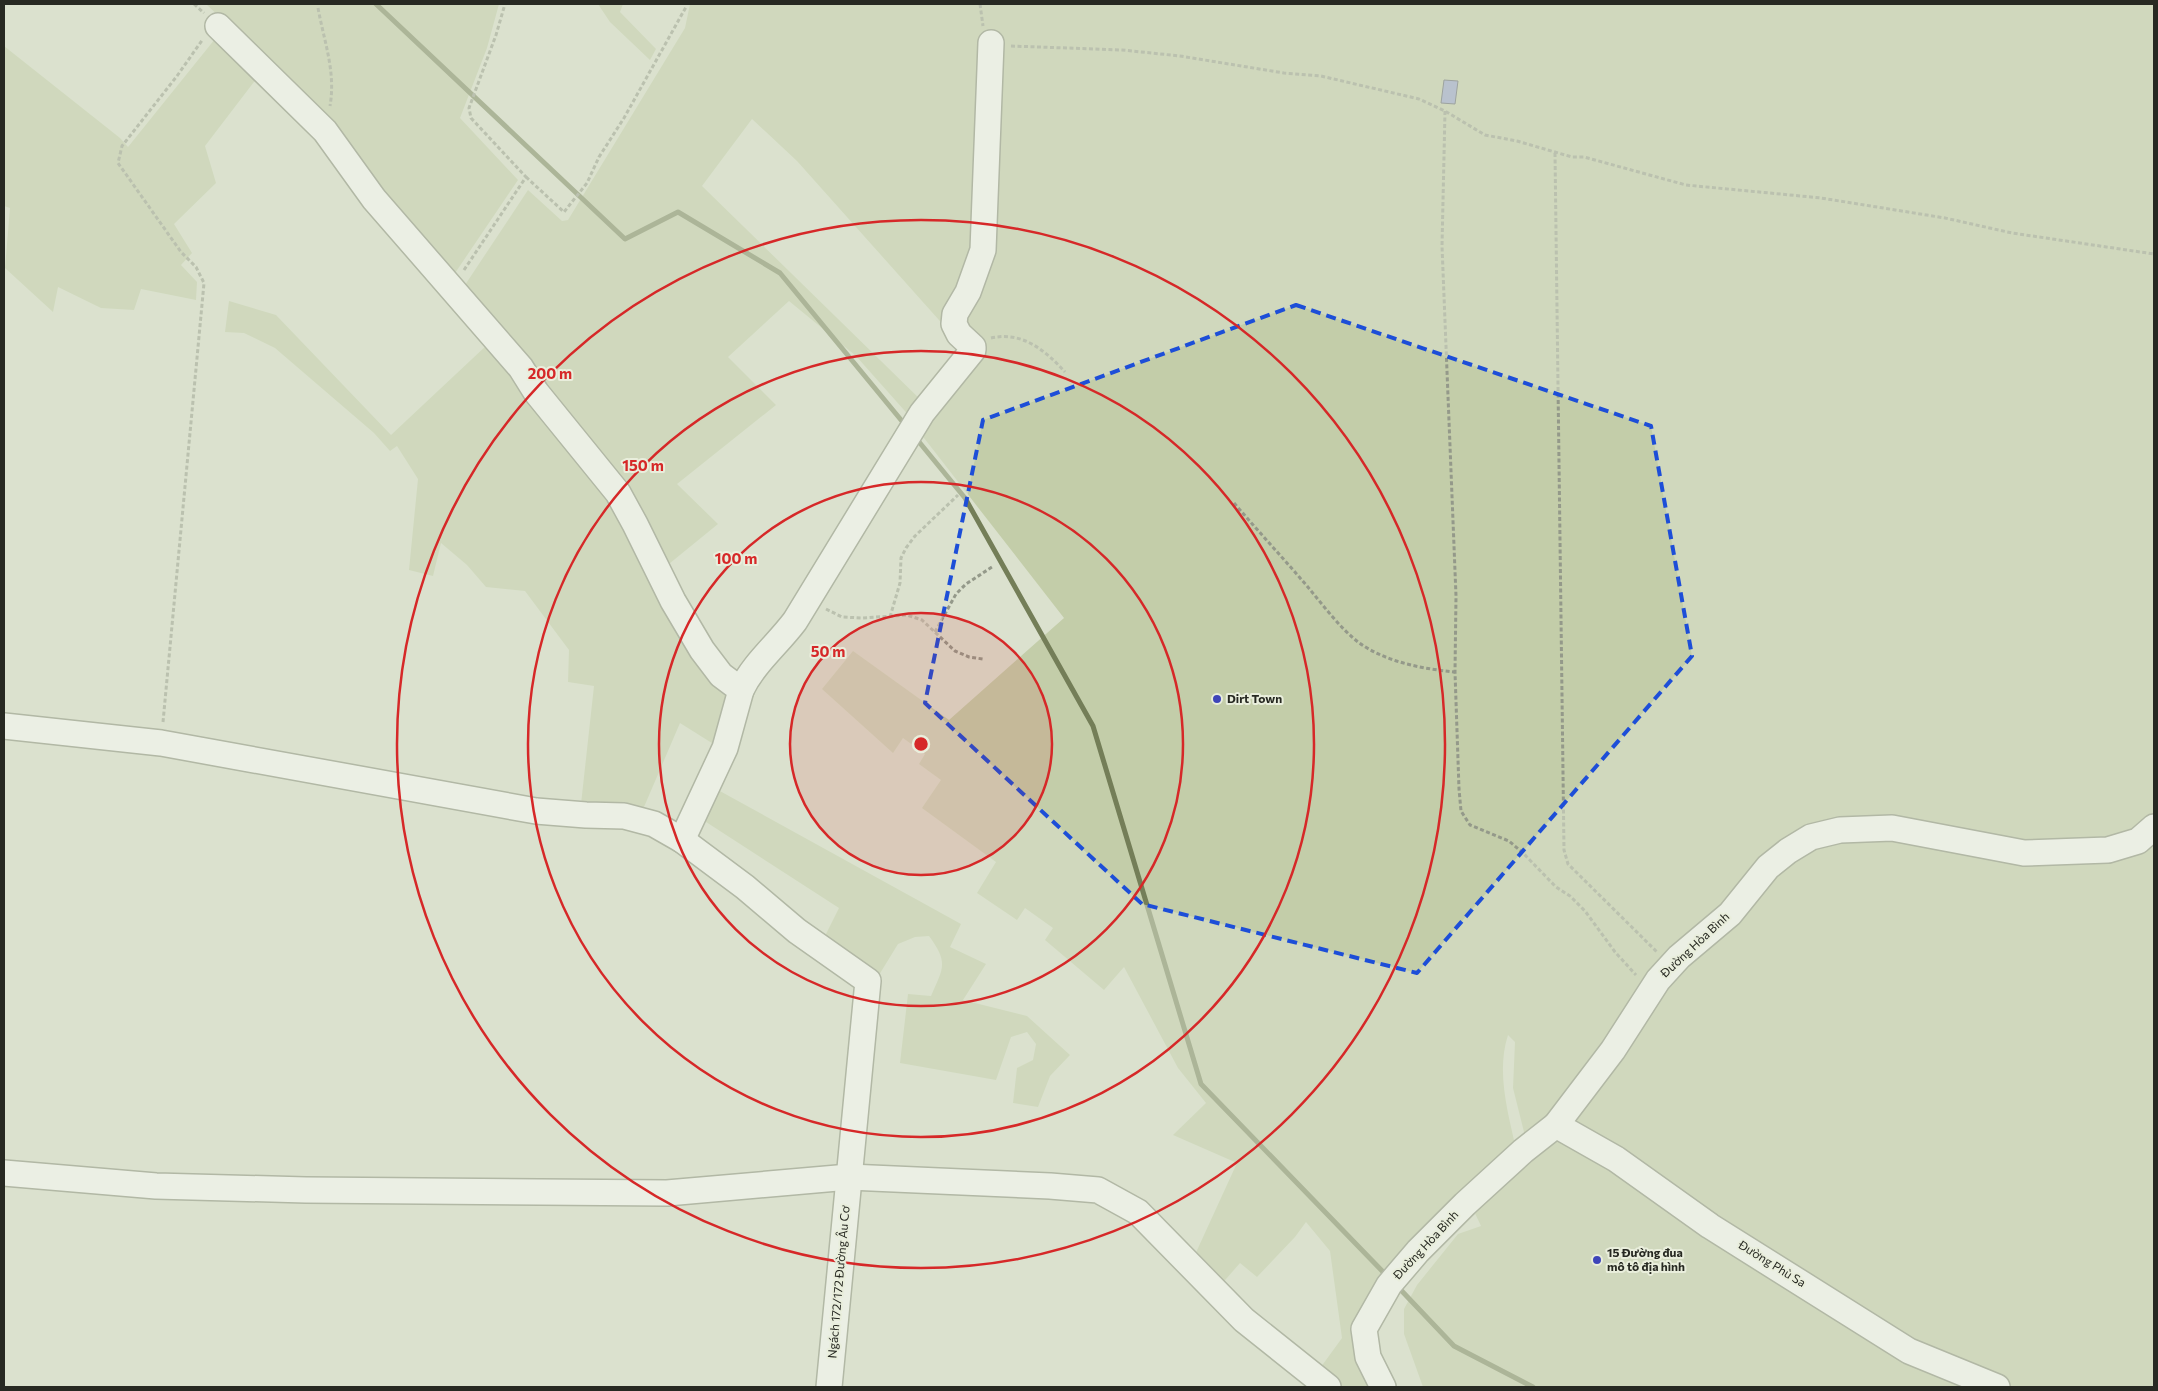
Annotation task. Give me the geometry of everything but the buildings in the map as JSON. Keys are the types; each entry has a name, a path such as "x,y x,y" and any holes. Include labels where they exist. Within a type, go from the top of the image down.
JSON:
{"street":[{"path":"218,26 325,131 374,199 451,290 521,368 536,392 618,493 673,601 702,650 721,675 741,690"},
{"path":"4,726 161,743 536,811 624,816 654,824 682,840 725,748 741,690 748,675 780,641 808,600 918,419 973,350 973,346 960,334 954,324 955,314 968,292 983,250 991,43"},
{"name":"Đường Hòa Bình","path":"1383,1387 1368,1356 1364,1329 1389,1285 1418,1251 1465,1204 1523,1151 1556,1125 1614,1050 1648,992 1671,966 1730,914 1768,867 1788,851 1811,837 1840,830 1892,828 2024,853 2108,850 2138,842 2154,828"},
{"name":"Ngách 172/172 Đường Âu Cơ","path":"682,840 745,887 797,931 868,980 829,1387"},
{"name":"Đường Phù Sa","path":"1556,1125 1616,1159 1710,1226 1909,1351 1997,1387"},
{"path":"4,1173 156,1186 581,1193 667,1193 849,1178 1040,1185 1098,1190 1138,1212 1244,1320 1328,1387"}],"path":[{"path":"505,4 496,35 469,108 471,118 526,177 564,212 587,183 599,157 629,110 686,7"},
{"path":"318,8 331,70 331,100 325,131"},
{"path":"161,743 204,283 196,267 181,252 118,162 122,146 177,76 202,40 218,26"},
{"path":"991,43 1007,46 1122,50 1180,56 1284,73 1321,76 1406,96 1445,111 1485,135 1517,141 1572,157 1584,157 1686,185 1821,198 1945,218 2012,233 2154,254"},
{"path":"1445,111 1442,246 1456,596 1455,672 1461,811 1470,825 1509,841 1556,887 1570,896 1585,911 1596,928 1648,992"},
{"path":"1555,153 1564,850 1568,864 1671,966"},
{"path":"451,290 526,177"},
{"path":"973,346 999,336 1032,342 1048,353 1065,372"},
{"path":"890,617 900,583 901,558 906,548 915,536 958,495"},
{"path":"1234,503 1337,621 1358,642 1379,653 1429,670 1455,672"},
{"path":"934,632 956,594 966,584 992,567"},
{"path":"808,600 842,617 908,615 922,620 947,646 955,651 969,657 983,659"}],"highlighted area":[{"path":"1296,305 1651,426 1692,656 1417,973 1142,904 925,703 983,420"}],"green space":[{"path":"206,4 499,4 487,48 460,118 518,180 451,279 224,21"},
{"path":"598,4 623,4 620,12 656,49 650,60 610,22"},
{"path":"690,4 2154,4 2154,1387 1423,1387 1404,1334 1404,1309 1417,1285 1458,1234 1481,1226 1472,1207 1526,1140 1513,1088 1515,1042 1508,1035 1503,1063 1503,1078 1504,1092 1516,1149 1356,1319 1375,1387 1340,1387 1318,1371 1342,1338 1330,1251 1306,1222 1295,1237 1257,1277 1240,1263 1219,1287 1193,1259 1237,1163 1173,1135 1206,1103 1178,1068 1124,967 1104,990 1045,940 1053,928 1025,908 1017,920 977,893 996,862 922,808 941,780 919,764 925,754 903,738 893,753 822,689 853,651 949,720 1064,618 917,429 972,357 797,161 752,119 702,186 925,404 912,419 856,356 789,301 728,357 776,405 677,484 718,524 664,568 461,291 528,190 562,221 568,220 685,28"},
{"path":"219,34 260,74 205,146 216,183 174,224 192,253 181,265 197,282 196,300 141,289 134,310 101,308 58,287 53,312 5,268 10,208 4,206 4,46 120,138 128,147"},
{"path":"229,301 276,315 391,435 488,344 608,488 732,692 715,745 680,723 641,814 581,804 594,686 568,682 569,650 525,591 486,587 467,565 441,543 433,576 409,570 418,479 397,446 390,451 374,433 275,348 244,333 225,332"},
{"path":"718,790 961,924 950,947 986,964 963,1000 1027,1016 1070,1055 1050,1076 1038,1107 1013,1103 1017,1068 1033,1060 1036,1044 1027,1032 1011,1037 996,1080 900,1063 908,994 931,996 941,972 942,959 929,936 915,937 898,944 879,975 823,940 839,908 703,820"}],"waterway":[{"path":"376,4 625,239 678,212 780,273 906,426"},
{"path":"915,437 965,498 1093,726 1201,1084 1388,1277"},
{"path":"1398,1287 1454,1346 1533,1387"}],"place":[{"name":"Dirt Town","path":"1217,699"},
{"name":"15 Đường đua mô tô địa hình","path":"1597,1260"}]}
